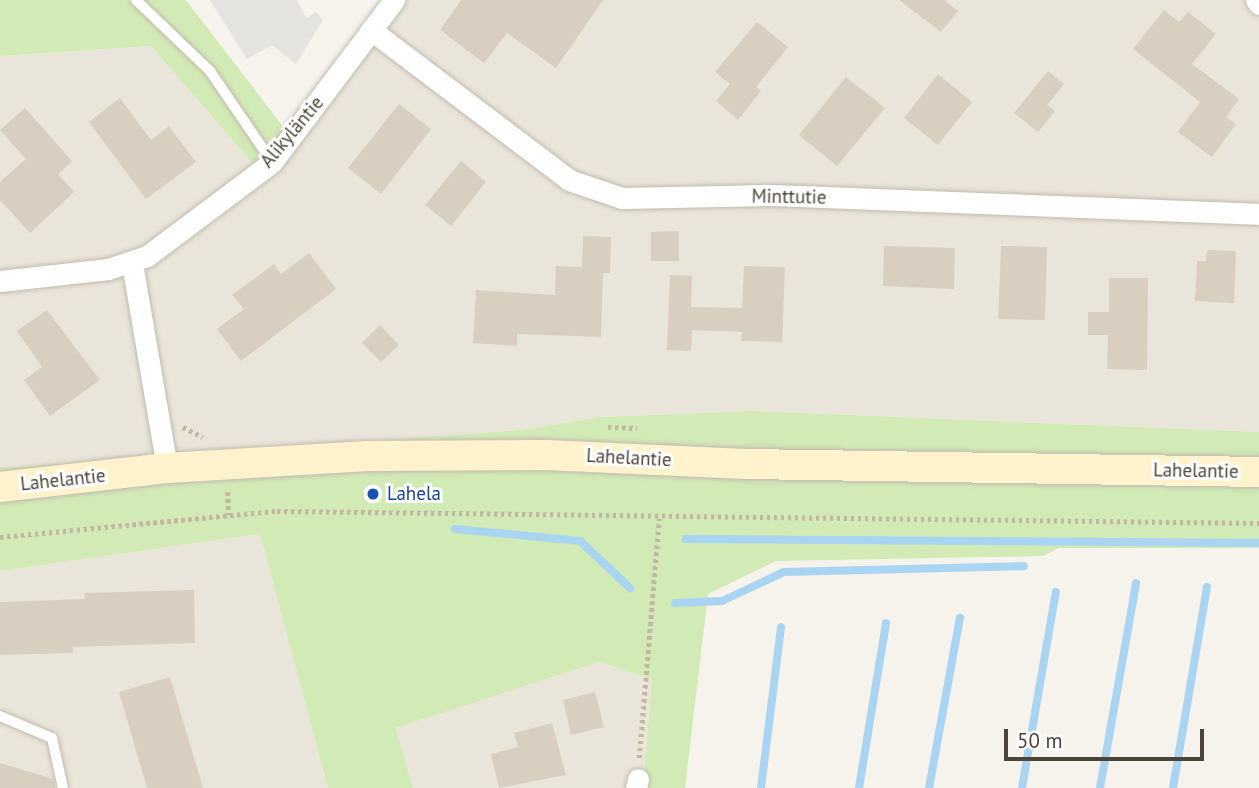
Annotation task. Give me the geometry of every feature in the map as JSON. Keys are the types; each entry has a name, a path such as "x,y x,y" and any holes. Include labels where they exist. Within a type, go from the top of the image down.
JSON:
{"main road":[{"name":"Lahelantie","path":"0,487 167,468 368,456 546,455 746,464 1259,472"}],"street":[{"name":"Alikyläntie","path":"0,281 132,263 272,162 394,0"},
{"path":"1256,0 1259,4"},
{"name":"Minttutie","path":"371,30 569,180 622,198 770,195 1259,214"},
{"path":"132,263 167,468"}],"lane":[{"path":"135,0 209,71 272,162"},
{"path":"0,716 52,738 62,788"}],"path":[{"path":"0,537 276,511 659,519 1259,523"},
{"path":"637,784 659,519"}],"shaded area":[{"path":"210,0 297,0 306,18 316,12 323,20 296,64 272,45 247,59"},
{"path":"408,0 1259,0 1259,432 754,411 601,417 520,430 0,468 0,56 151,46 262,174 291,137 300,145"},
{"path":"260,534 328,788 0,788 0,571"},
{"path":"599,662 652,679 643,788 413,788 396,728"}],"green space":[{"path":"0,0 186,0 291,137 262,174 151,46 0,56"},
{"path":"754,411 1259,432 1259,548 1059,548 1043,556 776,561 708,594 685,788 643,788 652,679 599,662 396,728 413,788 328,788 260,534 0,571 0,468 520,430 601,417"}],"building":[{"path":"461,0 603,0 556,68 507,33 484,63 440,30"},
{"path":"899,0 944,0 958,11 941,32"},
{"path":"1164,10 1179,22 1188,12 1216,34 1192,64 1239,99 1226,117 1236,124 1212,157 1178,132 1200,102 1133,49"},
{"path":"757,22 788,47 756,87 761,91 738,120 716,101 730,84 715,72"},
{"path":"1048,71 1064,84 1047,105 1055,111 1038,132 1014,113"},
{"path":"938,74 972,102 938,145 904,118"},
{"path":"846,77 885,108 837,166 799,135"},
{"path":"120,98 151,140 169,126 196,162 146,199 89,122"},
{"path":"399,104 431,129 381,194 348,168"},
{"path":"25,108 72,161 58,174 74,192 30,233 0,200 0,182 26,159 0,130"},
{"path":"461,161 486,182 451,226 425,205"},
{"path":"679,231 679,261 651,261 651,232"},
{"path":"583,236 611,237 610,273 603,273 601,337 517,334 517,346 473,343 476,290 555,295 556,266 582,267"},
{"path":"884,246 955,248 954,289 883,286"},
{"path":"1001,246 1047,247 1045,320 998,319"},
{"path":"1207,250 1236,251 1234,303 1195,301 1197,261 1206,261"},
{"path":"309,253 336,289 241,361 217,329 244,309 232,295 274,264 281,274"},
{"path":"744,266 785,267 782,342 741,341 742,332 692,330 691,351 667,350 670,275 692,276 691,307 742,308"},
{"path":"1109,278 1148,278 1147,370 1107,369 1108,335 1088,335 1088,312 1109,312"},
{"path":"47,310 100,380 50,416 24,380 42,367 17,331"},
{"path":"380,325 399,345 381,362 362,343"},
{"path":"194,590 195,643 73,647 73,653 0,655 0,602 85,599 84,593"},
{"path":"170,677 203,788 147,788 119,692"},
{"path":"595,692 604,727 571,735 563,700"},
{"path":"552,723 566,775 499,788 491,754 518,747 514,733"},
{"path":"0,763 53,779 55,788 0,788"}],"waterway":[{"path":"455,529 580,541 630,588"},
{"path":"686,539 1259,543"},
{"path":"675,603 722,601 784,572 1024,566"},
{"path":"1100,788 1136,583"},
{"path":"1173,788 1207,587"},
{"path":"1022,788 1056,592"},
{"path":"929,788 960,618"},
{"path":"859,788 886,623"},
{"path":"761,788 781,627"}],"place":[{"name":"Lahela","path":"373,494"}]}
